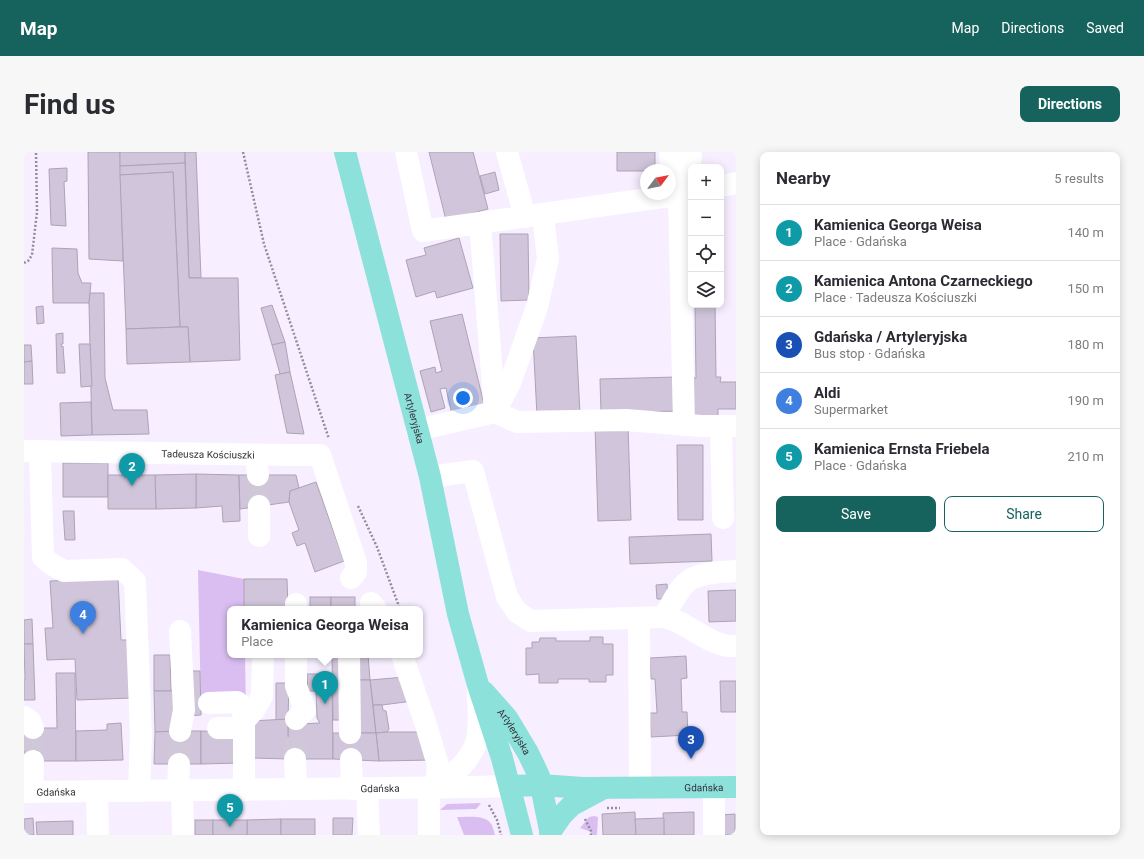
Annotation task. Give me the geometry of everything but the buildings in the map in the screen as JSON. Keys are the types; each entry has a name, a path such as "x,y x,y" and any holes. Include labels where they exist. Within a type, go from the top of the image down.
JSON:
{"main road":[{"name":"Artyleryjska","path":"345,152 430,477 458,614 478,685 502,758 522,835"},
{"name":"Artyleryjska","path":"478,685 507,718 528,753 539,776 550,834"},
{"name":"Gdańska","path":"510,786 541,785 583,788 604,798 640,788 736,787"},
{"path":"550,834 562,815 572,805 604,798"}],"street":[{"path":"406,152 423,231 685,194"},
{"path":"495,412 510,383 537,307 548,259 534,216 507,152"},
{"path":"670,152 671,181 673,188 685,194"},
{"path":"684,425 685,194 691,152"},
{"path":"724,185 736,183"},
{"path":"480,223 495,412"},
{"path":"417,430 495,412 517,422 626,420 701,426 729,426 723,518"},
{"name":"Tadeusza Kościuszki","path":"32,451 106,451 257,465 320,455"},
{"path":"32,451 43,557 51,564 64,571 122,569 135,581 141,736 139,791"},
{"path":"320,455 356,563 356,572 351,578"},
{"path":"430,477 473,471 507,597 517,612 531,621 640,619 664,617 674,619 714,642 736,646"},
{"path":"259,506 259,536"},
{"path":"664,617 676,595 692,578 710,573 736,571"},
{"path":"640,619 640,788"},
{"path":"180,631 184,710 180,731"},
{"path":"218,728 244,724 254,710 262,696 263,658"},
{"path":"296,658 296,686 305,710 296,719"},
{"path":"349,658 350,733"},
{"path":"403,658 438,765 430,834"},
{"path":"435,788 461,765 476,742 478,728 478,685"},
{"path":"209,703 237,702 243,709 244,790"},
{"path":"296,759 296,789"},
{"path":"351,759 369,835"},
{"path":"28,792 33,761"},
{"path":"179,764 183,835"},
{"name":"Gdańska","path":"28,792 510,786"},
{"path":"714,787 714,835"},
{"path":"97,791 98,835"}],"path":[{"path":"24,263 28,261 32,255 37,212 36,152"},
{"path":"242,152 264,244 334,453 320,455"},
{"path":"357,503 377,547 399,606"},
{"path":"604,798 627,808"},
{"path":"489,805 497,820 501,835"},
{"path":"582,814 591,831 591,835"}],"shaded area":[{"path":"198,570 244,579 244,606 227,606 227,658 245,658 246,710 201,709"},
{"path":"481,803 476,809 440,810 447,804"},
{"path":"457,817 476,817 486,819 492,825 495,835 464,835"},
{"path":"589,817 598,817 597,835 593,835 589,831 580,828"}],"tunnel":[{"path":"258,475 259,506"},
{"path":"295,759 296,719"},
{"path":"33,728 33,761"},
{"path":"179,764 180,731"}],"place":[{"name":"Kamienica Antona Czarneckiego","path":"132,486"},
{"name":"Aldi","path":"83,634"},
{"name":"Kamienica Georga Weisa","path":"325,704"},
{"name":"Gdańska / Artyleryjska","path":"691,759"},
{"name":"Kamienica Ernsta Friebela","path":"230,827"}]}
